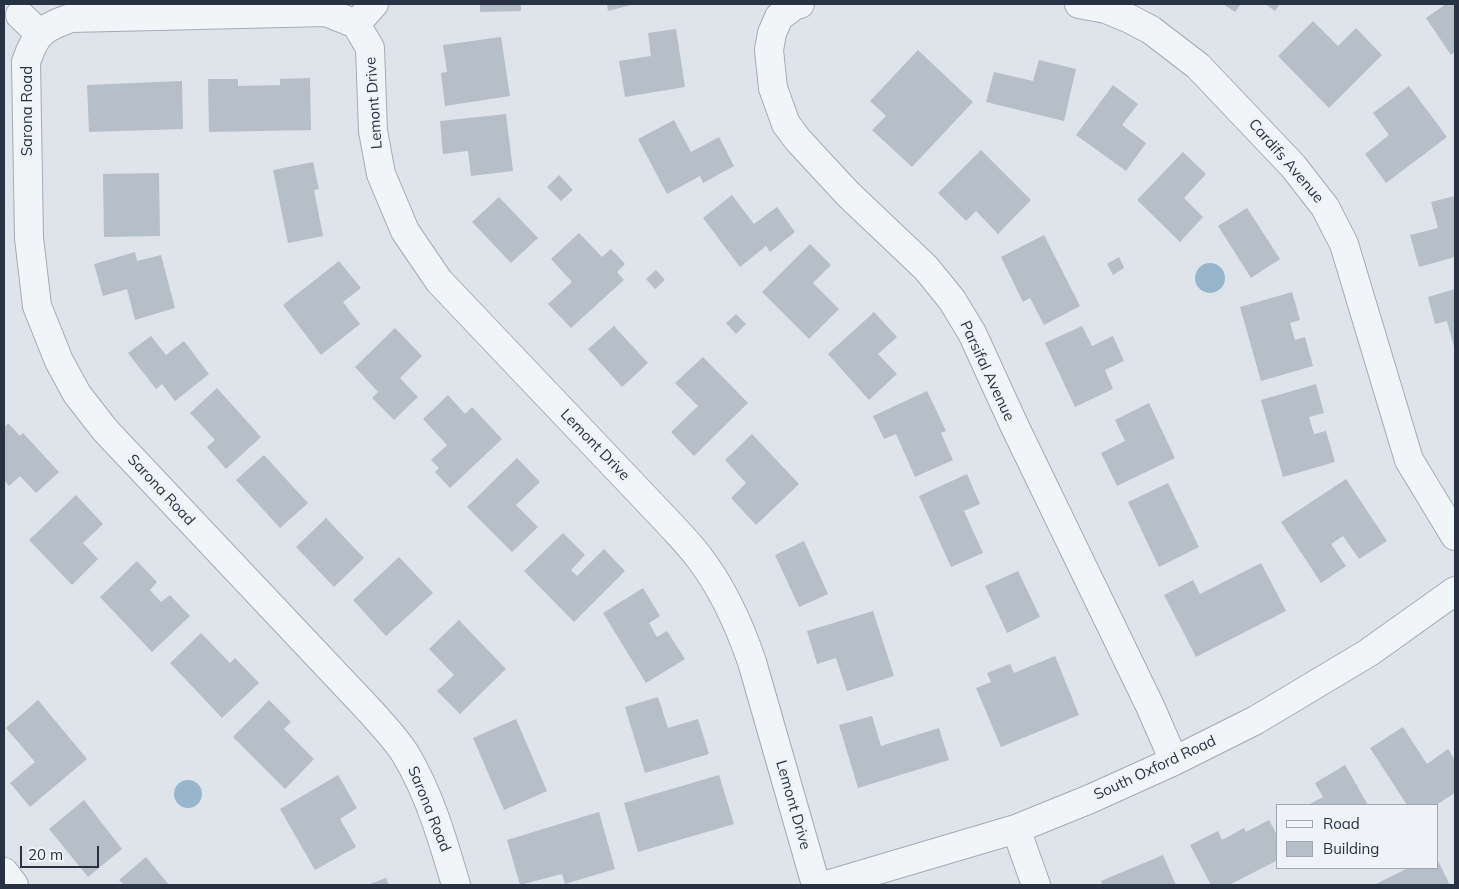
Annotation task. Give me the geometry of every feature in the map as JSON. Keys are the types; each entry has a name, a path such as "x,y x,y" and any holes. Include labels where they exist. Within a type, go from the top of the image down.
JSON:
{"street":[{"path":"356,24 374,4"},
{"name":"Cardifs Avenue","path":"1079,4 1106,9 1144,26 1198,66 1293,166 1326,207 1344,244 1409,460 1455,536"},
{"name":"Parsifal Avenue","path":"782,8 772,33 769,50 772,88 786,124 798,140 848,194 926,268 952,300 972,333 1040,481 1150,706 1174,761"},
{"name":"Sarona Road","path":"356,24 326,12 71,18 54,24 30,24 31,45 26,62 29,238 37,306 59,361 77,394 105,430 372,713 405,753 422,784 441,834 456,885"},
{"name":"Lemont Drive","path":"356,24 370,48 373,131 381,174 406,231 439,281 668,522 698,556 723,594 740,628 752,662 816,885"},
{"name":"South Oxford Road","path":"827,885 1016,829 1090,799 1174,761 1256,720 1360,658 1455,591"},
{"path":"1016,829 1036,885"},
{"path":"4,872 14,885"}],"water":[{"path":"1210,263 1221,267 1225,278 1221,289 1210,293 1199,289 1195,278 1199,267"},
{"path":"188,780 198,784 202,794 198,804 188,808 178,804 174,794 178,784"}],"building":[{"path":"480,4 521,4 521,11 480,12"},
{"path":"607,4 635,4 608,11"},
{"path":"1223,4 1241,4 1235,12"},
{"path":"1265,4 1280,4 1275,11"},
{"path":"1446,4 1455,4 1455,52 1451,55 1426,18"},
{"path":"1313,21 1338,46 1356,28 1382,55 1329,108 1278,56"},
{"path":"676,29 685,87 625,97 619,61 651,56 648,33"},
{"path":"501,37 510,96 445,106 441,73 447,72 443,45"},
{"path":"918,50 973,102 912,167 872,130 886,116 870,101"},
{"path":"1039,60 1076,69 1064,121 986,102 994,72 1033,81"},
{"path":"310,78 311,130 209,132 208,79 238,79 238,86 280,85 280,79"},
{"path":"182,81 183,129 89,132 87,85"},
{"path":"1113,85 1138,104 1122,125 1146,143 1126,171 1076,135"},
{"path":"1409,86 1447,137 1386,183 1365,154 1389,135 1373,113"},
{"path":"506,114 513,171 471,176 468,151 443,154 440,121"},
{"path":"674,120 691,152 719,137 734,166 703,183 700,176 667,194 638,139"},
{"path":"981,150 1031,200 998,234 976,211 966,221 938,193"},
{"path":"1183,152 1206,174 1184,198 1203,217 1180,242 1137,200"},
{"path":"313,162 319,189 314,190 323,236 288,243 273,170"},
{"path":"159,173 160,236 104,237 103,174"},
{"path":"559,175 573,190 561,201 547,187"},
{"path":"732,195 754,224 777,207 795,232 770,252 766,246 740,267 703,218"},
{"path":"1455,196 1455,257 1419,267 1410,235 1438,228 1431,202"},
{"path":"499,197 538,238 511,263 472,222"},
{"path":"1247,208 1280,259 1251,278 1218,226"},
{"path":"579,233 602,257 611,249 625,264 617,272 624,280 571,328 548,304 572,282 551,259"},
{"path":"1044,235 1080,306 1044,325 1030,298 1023,302 1001,257"},
{"path":"810,244 831,265 813,283 839,309 809,339 762,292"},
{"path":"135,252 137,261 161,255 175,308 135,320 127,289 103,296 94,264"},
{"path":"1119,257 1124,268 1113,275 1107,264"},
{"path":"339,261 361,288 343,302 360,324 321,355 283,305"},
{"path":"656,270 665,280 655,289 646,279"},
{"path":"1455,289 1455,351 1447,321 1435,324 1428,297"},
{"path":"1292,292 1300,320 1290,323 1295,340 1305,337 1313,366 1261,381 1240,307"},
{"path":"874,312 897,337 878,354 897,374 869,400 828,354"},
{"path":"736,314 746,324 736,334 726,323"},
{"path":"614,326 648,363 622,387 588,349"},
{"path":"1082,326 1092,346 1113,336 1124,361 1105,370 1113,389 1075,407 1045,343"},
{"path":"395,328 422,356 400,378 418,397 394,420 372,398 378,392 355,367"},
{"path":"151,336 166,355 184,341 209,374 175,401 162,384 156,389 128,353"},
{"path":"703,357 748,403 694,456 671,432 698,406 675,383"},
{"path":"1316,384 1324,413 1309,417 1314,434 1326,431 1335,462 1283,477 1261,400"},
{"path":"217,388 261,437 226,469 207,447 215,440 190,413"},
{"path":"927,391 946,431 941,433 953,460 915,477 896,434 884,439 873,416"},
{"path":"448,395 465,414 472,407 502,439 450,488 435,472 439,468 431,460 447,445 423,419"},
{"path":"1149,403 1175,458 1117,486 1101,453 1125,441 1115,420"},
{"path":"8,423 20,436 23,433 59,472 36,493 20,476 9,486 4,480 4,428"},
{"path":"752,434 799,484 756,525 731,498 746,483 725,460"},
{"path":"264,455 308,503 280,528 236,480"},
{"path":"517,458 540,482 516,505 538,527 512,552 467,507"},
{"path":"967,474 980,504 964,511 983,553 951,567 919,496"},
{"path":"1346,479 1387,541 1359,559 1343,536 1331,544 1346,566 1321,583 1281,522"},
{"path":"1168,483 1199,547 1159,567 1128,502"},
{"path":"76,495 103,524 83,543 98,559 72,585 29,540"},
{"path":"326,518 364,558 334,587 296,547"},
{"path":"563,533 585,555 571,570 577,576 604,549 625,571 574,622 524,571"},
{"path":"804,541 828,594 799,607 775,555"},
{"path":"399,557 433,593 386,636 353,600"},
{"path":"137,561 157,582 150,590 161,602 170,595 190,616 152,652 100,597"},
{"path":"1261,563 1286,611 1196,657 1164,595 1193,580 1200,594"},
{"path":"1018,571 1040,617 1007,633 985,586"},
{"path":"643,588 660,616 649,623 657,637 667,631 685,659 646,683 603,613"},
{"path":"873,611 894,676 847,691 836,658 817,664 807,631"},
{"path":"459,620 506,669 460,714 437,691 454,675 429,649"},
{"path":"201,633 230,663 235,658 259,683 222,718 170,663"},
{"path":"1055,656 1079,715 1001,747 976,688 991,682 987,673 1010,664 1014,673"},
{"path":"658,697 668,728 698,719 709,754 645,773 625,707"},
{"path":"38,700 87,759 30,807 10,783 35,762 6,728"},
{"path":"269,700 291,722 284,729 314,759 285,789 233,737"},
{"path":"872,716 881,746 939,728 949,760 858,788 839,725"},
{"path":"516,719 547,791 504,810 473,738"},
{"path":"1403,727 1427,764 1448,749 1455,760 1455,793 1438,804 1406,804 1370,748"},
{"path":"1345,765 1367,804 1310,804 1323,797 1315,783"},
{"path":"338,775 357,808 340,819 356,847 315,870 280,809"},
{"path":"719,775 734,824 638,852 624,803"},
{"path":"84,800 122,849 88,877 49,829"},
{"path":"599,812 615,869 565,884 562,874 520,885 507,840"},
{"path":"1269,820 1276,833 1276,861 1229,885 1211,885 1190,845 1218,831 1222,840 1244,828 1246,832"},
{"path":"1163,855 1176,885 1102,885 1101,881"},
{"path":"146,857 169,885 124,885 119,880"},
{"path":"1439,863 1450,885 1374,885 1406,869 1439,869"},
{"path":"386,878 389,885 367,885"}]}
